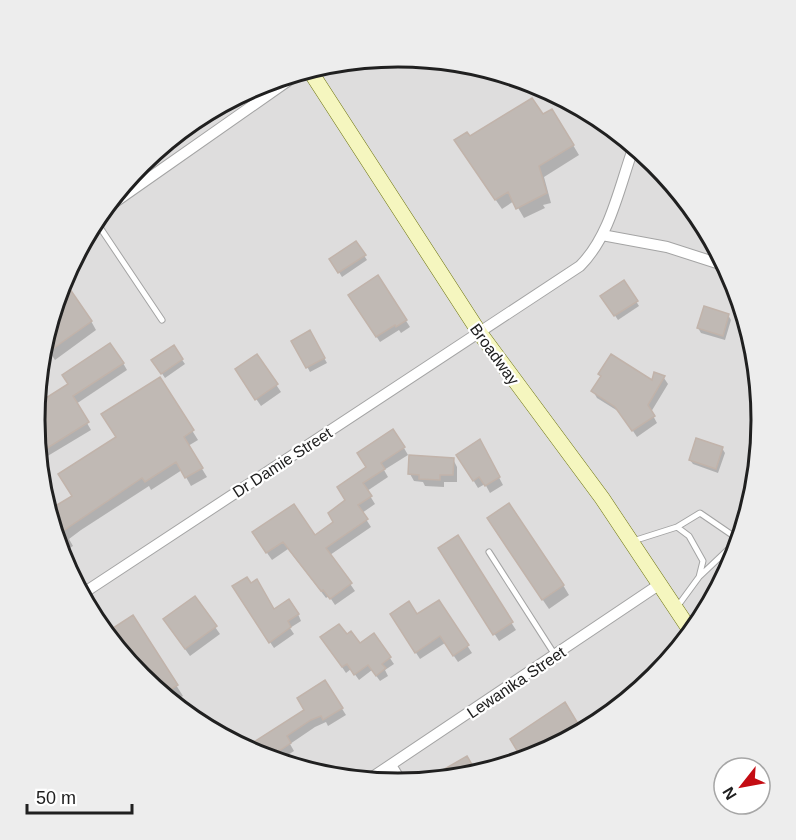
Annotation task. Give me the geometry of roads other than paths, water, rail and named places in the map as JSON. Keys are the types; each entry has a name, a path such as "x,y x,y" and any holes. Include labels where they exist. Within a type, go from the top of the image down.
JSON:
{"main road":[{"name":"Broadway","path":"314,77 479,332 631,542 686,624"}],"street":[{"path":"130,190 269,92"},
{"name":"Dr Damie Street","path":"88,589 580,266 593,251 602,235 631,155"},
{"path":"602,235 667,247 714,262"},
{"name":"Lewanika Street","path":"379,772 660,584"},
{"path":"390,765 395,773"}],"lane":[{"path":"101,229 162,320"},
{"path":"631,542 677,527 700,513 731,535"},
{"path":"677,527 689,536 703,561 699,577"},
{"path":"676,608 699,577 725,551"},
{"path":"489,552 555,656"}]}
